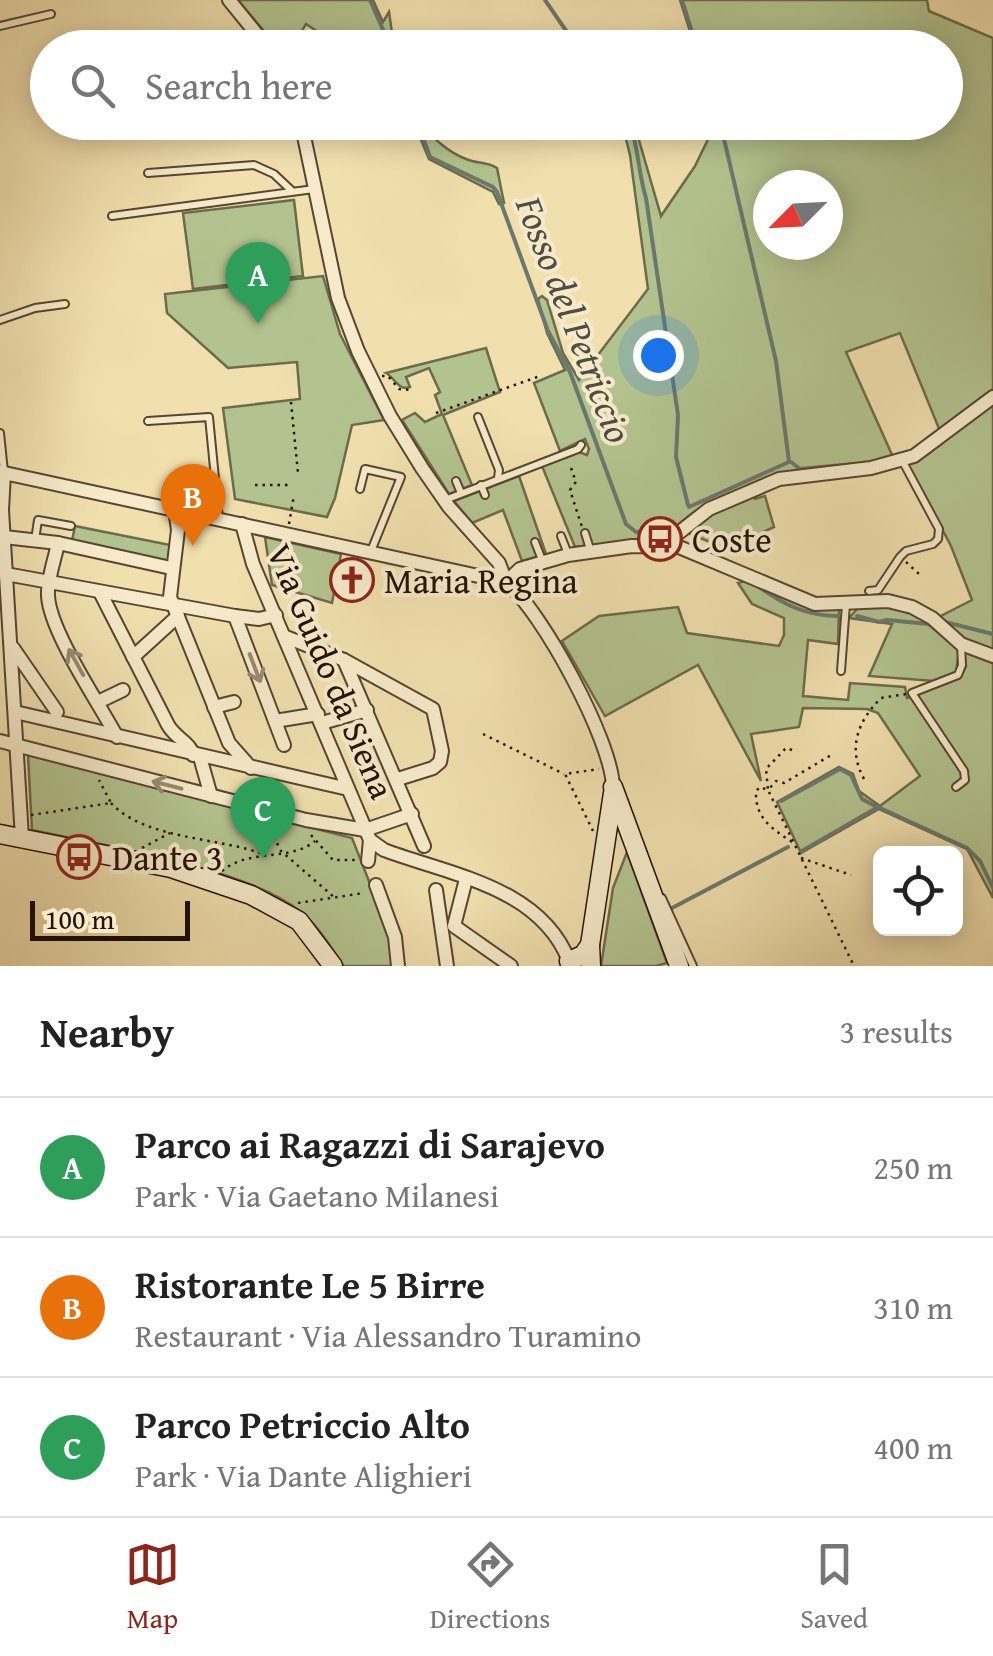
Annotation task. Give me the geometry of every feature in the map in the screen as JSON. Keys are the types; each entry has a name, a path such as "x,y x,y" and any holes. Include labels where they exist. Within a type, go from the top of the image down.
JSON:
{"street":[{"path":"229,0 253,30"},
{"path":"304,140 342,310 371,380 407,445 444,500 499,562 506,582 529,609 595,720 608,754 613,787 680,966"},
{"path":"662,546 710,509 779,479 871,468 925,450 993,397"},
{"path":"22,838 11,644 4,594 2,472 506,582"},
{"path":"175,509 178,530 169,592 228,743 252,768"},
{"name":"Via Guido da Siena","path":"242,524 246,547 368,835"},
{"path":"4,537 58,542 171,568"},
{"path":"477,539 485,560 482,575"},
{"path":"58,542 48,597 54,619 117,737"},
{"path":"506,582 516,571 568,555 662,546 688,550 814,604 888,601 912,607 932,618 961,644 993,656"},
{"path":"6,574 176,611 262,619 276,615"},
{"path":"101,594 168,726 196,756 211,796"},
{"path":"133,657 176,611"},
{"path":"236,616 284,745"},
{"path":"286,637 344,660 421,700 435,712 442,751 440,762 398,779"},
{"path":"11,644 56,712"},
{"path":"344,660 424,846"},
{"path":"98,702 123,690"},
{"path":"214,707 234,702"},
{"path":"275,721 320,719 367,710"},
{"path":"15,712 348,789"},
{"path":"0,741 368,835 384,850 528,905 552,928 570,963 590,945"},
{"path":"591,966 602,833 613,787"},
{"path":"368,835 412,814"},
{"path":"602,833 630,834"},
{"path":"0,834 171,868 250,896 298,921 333,966"},
{"path":"368,835 368,860"},
{"path":"466,879 454,926 511,966"},
{"path":"377,888 395,937 398,966"},
{"path":"436,890 447,966"}],"lane":[{"path":"0,26 51,14"},
{"path":"148,173 254,165 274,174 293,192"},
{"path":"112,216 314,189"},
{"path":"0,320 24,310 65,304"},
{"path":"148,421 210,417 219,519"},
{"path":"478,417 499,470 497,479"},
{"path":"0,433 2,472"},
{"path":"444,500 578,450 582,445"},
{"path":"869,591 878,590 906,550 933,544 938,539 939,529 902,460"},
{"path":"360,489 364,469 401,476 371,551"},
{"path":"456,481 461,493"},
{"path":"480,485 485,495"},
{"path":"35,540 38,520 71,526"},
{"path":"585,533 590,551"},
{"path":"561,536 568,555"},
{"path":"535,542 543,562"},
{"path":"841,672 846,603"},
{"path":"956,787 966,780 964,772 912,693 958,674 962,665 961,644"},
{"path":"651,896 662,897 693,966"}],"path":[{"path":"371,380 387,375 399,389 411,390"},
{"path":"436,413 540,376"},
{"path":"291,402 298,473"},
{"path":"571,468 576,482 570,490 585,533"},
{"path":"255,485 288,485"},
{"path":"289,526 294,495"},
{"path":"900,557 920,574"},
{"path":"864,779 855,751 857,729 881,698 912,693"},
{"path":"483,734 566,774 602,833"},
{"path":"792,750 786,748 766,769 768,790 854,966"},
{"path":"768,790 776,782 784,783 833,754"},
{"path":"96,767 111,803 130,818 172,833 230,843 266,855"},
{"path":"566,774 599,769"},
{"path":"768,790 760,787 756,791 755,804 760,816 792,842"},
{"path":"30,815 111,803"},
{"path":"776,807 784,804"},
{"path":"260,808 281,852 335,898"},
{"path":"306,820 315,841 333,860 368,860"},
{"path":"138,850 172,833"},
{"path":"217,876 240,860 304,850 315,841"},
{"path":"800,858 851,875"},
{"path":"286,904 377,888"}],"green space":[{"path":"238,0 373,0 383,22 389,12 392,30 315,30 306,24 302,30 263,30"},
{"path":"680,0 927,0 929,11 993,38 993,389 940,431 900,333 846,352 893,457 870,464 780,474 695,511 661,538 575,547 542,466 579,452 587,455 589,449 585,439 560,451 534,383 565,370 547,333 538,299 542,296 547,300 563,353 579,380 648,289 626,140 639,140 661,216 708,140 963,140 963,30 690,30"},
{"path":"421,140 436,140 470,161 497,168 504,203 499,204 493,192 429,159"},
{"path":"294,200 303,276 193,289 183,213"},
{"path":"323,276 340,334 384,420 352,425 327,517 235,499 223,408 300,399 297,362 228,368 167,313 165,294"},
{"path":"486,348 500,392 443,415 472,485 449,494 402,420 415,413 425,422 442,414 435,395 440,392 429,368 406,377 410,387 406,388 386,373"},
{"path":"993,403 993,650 970,643 937,618 972,600 951,546 908,464 927,455"},
{"path":"519,476 546,554 522,561 503,510 472,523 454,501"},
{"path":"751,493 755,499 765,496 774,527 727,549 685,532 712,512"},
{"path":"75,526 170,545 168,561 72,541"},
{"path":"265,537 341,554 332,603 272,585"},
{"path":"745,581 811,609 839,610 838,644 808,640 803,696 848,700 850,683 905,687 907,698 960,678 966,666 964,648 993,662 993,898 967,849 879,809 801,853 777,802 839,767 853,774 859,791 880,806 920,776 878,713 867,709 803,708 799,727 751,734 761,781 698,665 605,716 562,641 599,616 678,607 687,633 779,646 784,618 752,604 738,583"},
{"path":"891,607 916,614 959,650 956,673 934,681 869,676 892,624 849,618 858,608"},
{"path":"28,755 352,838 393,942 394,966 343,966 300,911 244,882 171,860 32,830"},
{"path":"627,852 667,963 601,966 613,888"}],"waterway":[{"name":"Fosso del Petriccio","path":"370,0 383,30"},
{"path":"545,0 566,30"},
{"path":"682,0 691,30"},
{"name":"Fosso del Petriccio","path":"424,140 430,157 497,192 626,524 636,532 672,531"},
{"path":"635,140 678,415 676,457 688,505"},
{"path":"689,507 789,462 776,361 724,140"},
{"path":"791,462 800,469 854,464"},
{"path":"759,587 796,608 839,616"},
{"path":"857,616 879,622 929,624"},
{"path":"945,622 993,634"},
{"path":"781,801 840,769 851,775 862,799 877,807"},
{"path":"802,851 878,807 967,848 980,861 993,888"},
{"path":"672,908 788,847"}],"place":[{"name":"Parco ai Ragazzi di Sarajevo","path":"258,324"},
{"name":"Coste","path":"660,539"},
{"name":"Ristorante Le 5 Birre","path":"193,546"},
{"name":"Maria Regina","path":"352,580"},
{"name":"Dante 3","path":"79,857"},
{"name":"Parco Petriccio Alto","path":"263,859"}]}
